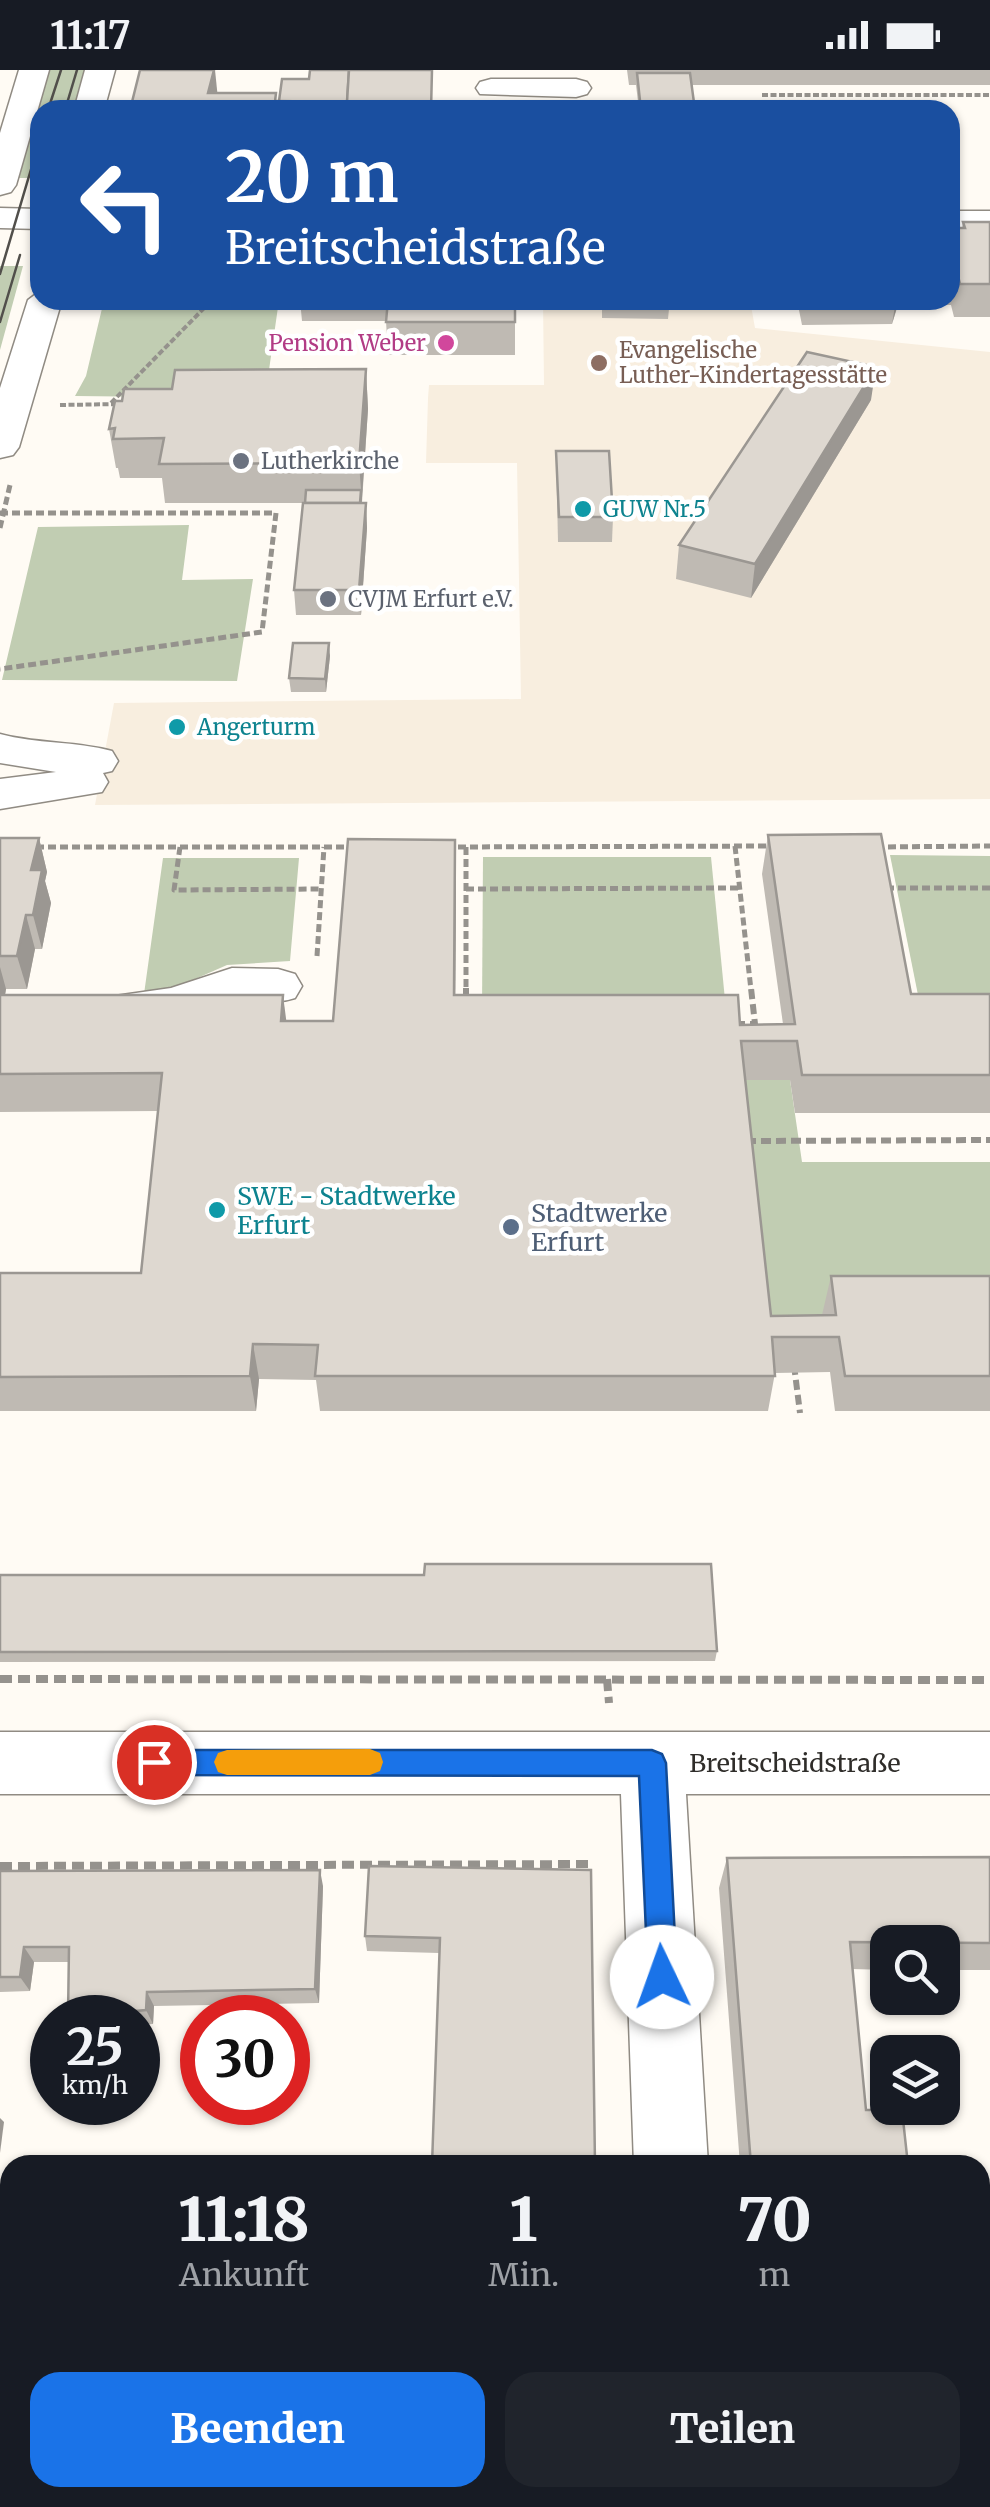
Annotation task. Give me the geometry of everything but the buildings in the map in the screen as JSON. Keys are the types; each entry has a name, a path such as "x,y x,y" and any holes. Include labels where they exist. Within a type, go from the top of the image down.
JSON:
{"street":[{"path":"0,185 34,70"},
{"path":"92,100 100,70"},
{"path":"491,89 576,89"},
{"path":"0,218 30,219"},
{"path":"960,221 990,221"},
{"path":"0,447 42,310"},
{"path":"0,748 94,772 0,794"},
{"path":"75,1010 174,1005 232,985 298,974"},
{"name":"Breitscheidstraße","path":"0,1763 990,1763"},
{"path":"652,1763 671,2155"}],"path":[{"path":"762,95 990,95"},
{"path":"110,404 202,310"},
{"path":"50,405 128,404"},
{"path":"0,513 276,512 262,632 0,669"},
{"path":"716,1024 755,1024 736,846"},
{"path":"431,847 789,846"},
{"path":"860,847 990,846"},
{"path":"180,847 174,890 321,890"},
{"path":"298,974 321,890 324,847"},
{"path":"20,848 360,847"},
{"path":"466,847 466,1005"},
{"path":"878,847 881,860"},
{"path":"884,874 890,908"},
{"path":"466,889 740,888"},
{"path":"886,888 990,888"},
{"path":"742,1141 990,1140"},
{"path":"781,1363 808,1363"},
{"path":"794,1363 800,1413"},
{"path":"0,1679 990,1680"},
{"path":"0,1866 657,1864"}],"shaded area":[{"path":"543,310 752,310 755,328 990,352 990,799 95,805 114,703 521,699 517,463 426,463 428,398 429,385 544,385"}],"green space":[{"path":"44,70 87,70 81,100 36,100"},
{"path":"30,122 30,178 15,178"},
{"path":"0,266 23,266 0,350"},
{"path":"102,310 278,310 265,398 75,396 86,376"},
{"path":"189,525 182,580 253,579 237,681 2,680 38,527"},
{"path":"890,855 990,856 990,1016 922,1015"},
{"path":"483,857 711,857 726,1010 482,1010"},
{"path":"163,858 299,858 290,961 227,965 161,994 144,994"},
{"path":"735,1080 790,1080 802,1162 990,1162 990,1313 827,1350 764,1351"}],"tram line":[{"path":"51,100 61,70"},
{"path":"68,100 77,70"},
{"path":"0,274 30,173"},
{"path":"0,322 20,255"}],"slow traffic":[{"path":"227,1762 370,1762"}],"place":[{"name":"Pension Weber","path":"446,343"},
{"name":"Evangelische Luther-Kindertagesstätte","path":"599,363"},
{"name":"Lutherkirche","path":"241,461"},
{"name":"GUW Nr.5","path":"583,509"},
{"name":"CVJM Erfurt e.V.","path":"328,599"},
{"name":"Angerturm","path":"177,727"},
{"name":"SWE - Stadtwerke Erfurt","path":"217,1210"},
{"name":"Stadtwerke Erfurt","path":"511,1227"}],"route":[{"path":"154,1762 652,1763 662,1977"}]}
